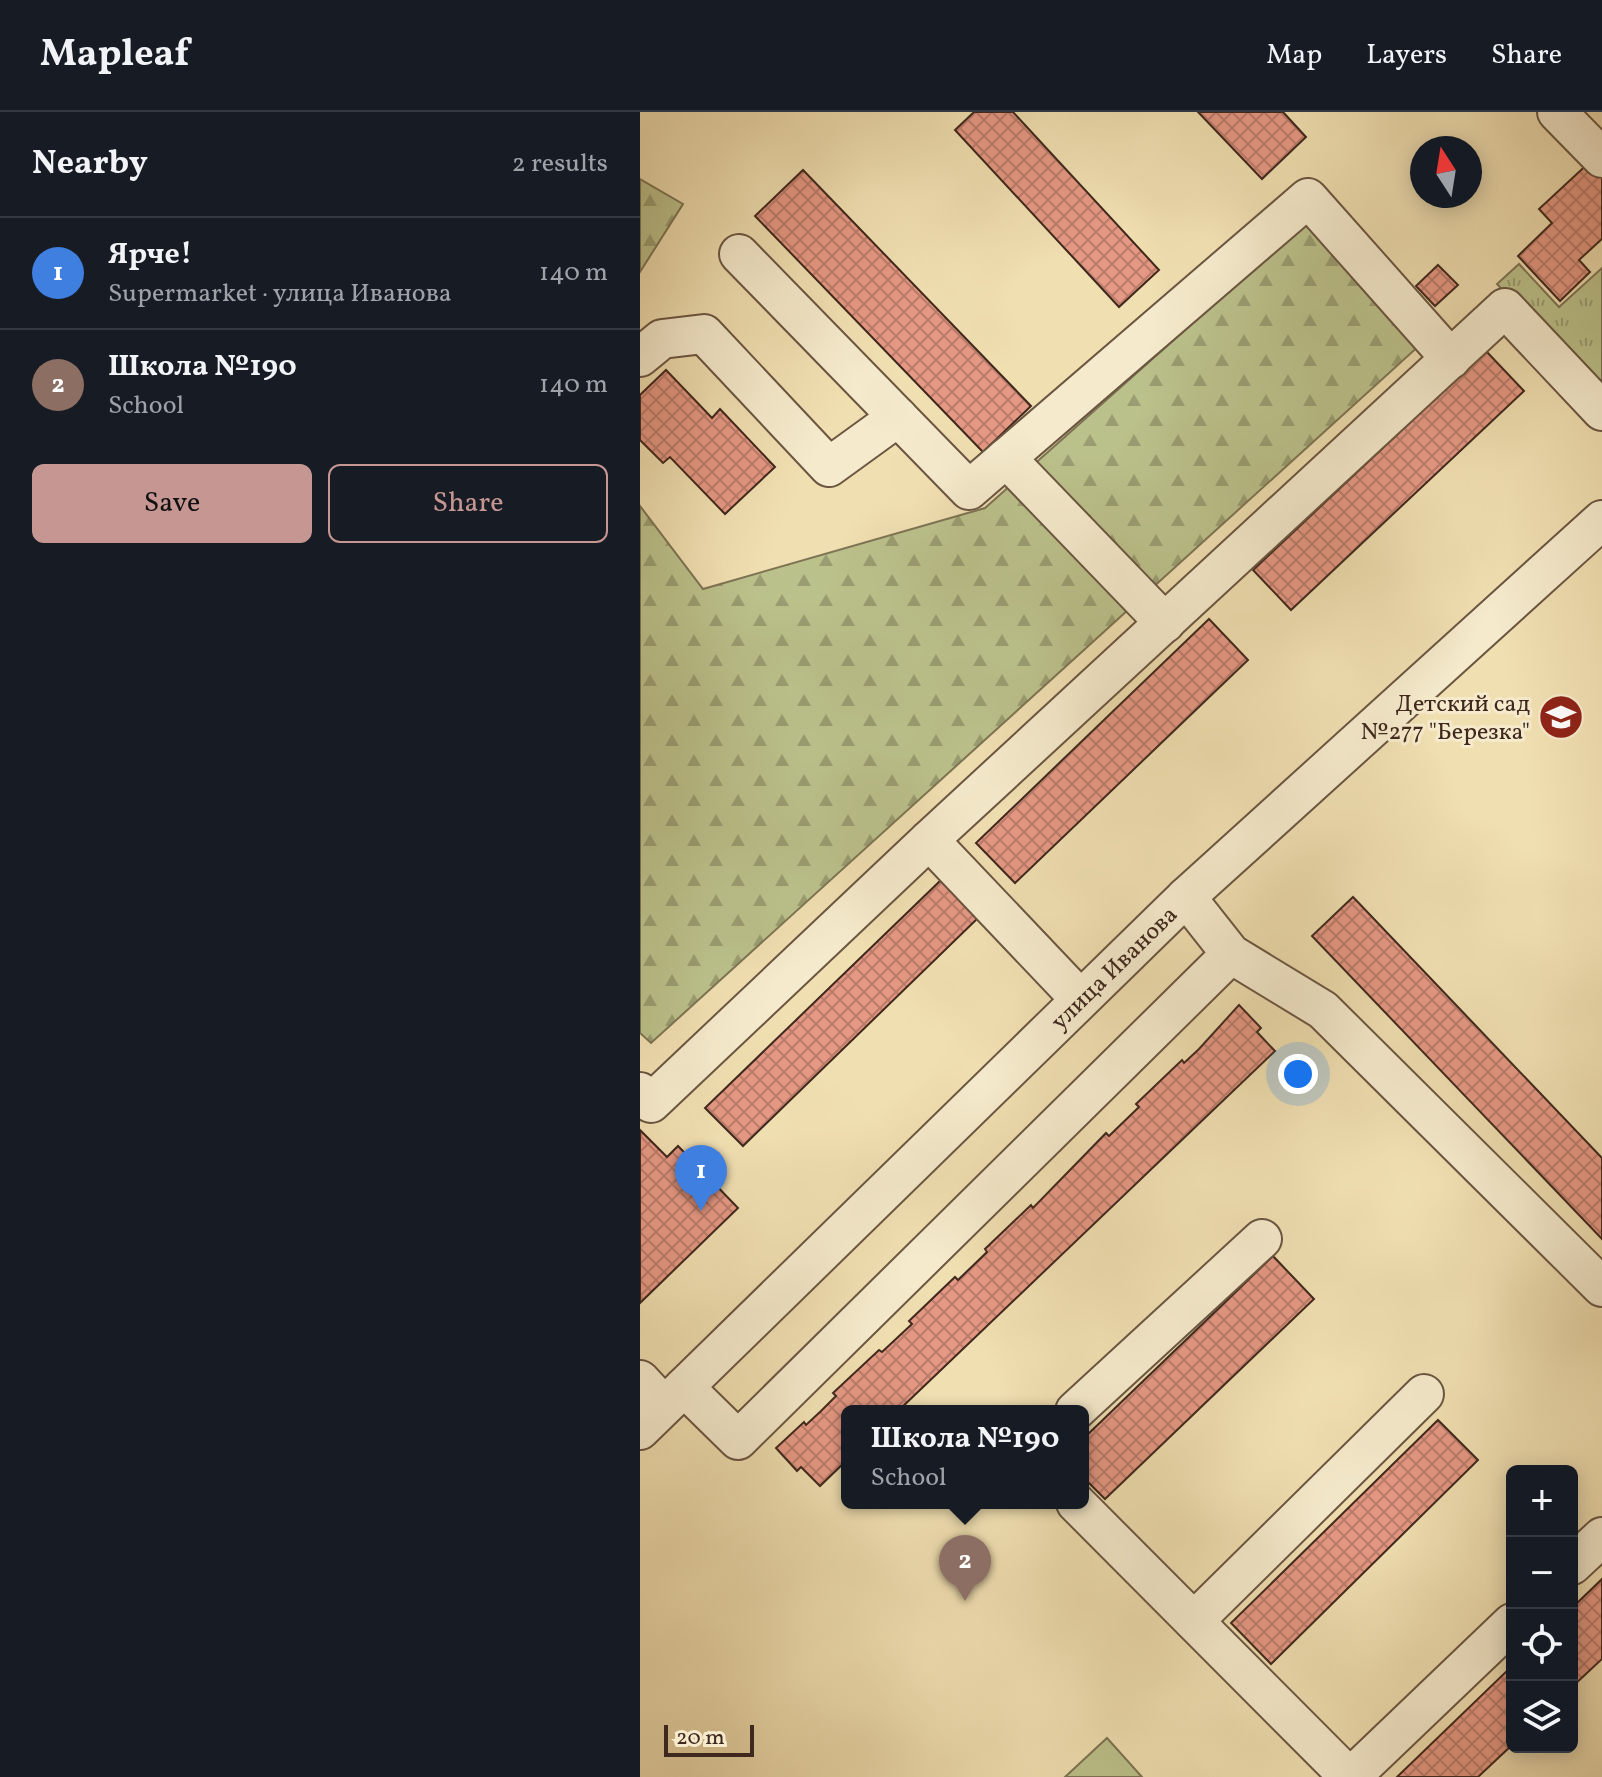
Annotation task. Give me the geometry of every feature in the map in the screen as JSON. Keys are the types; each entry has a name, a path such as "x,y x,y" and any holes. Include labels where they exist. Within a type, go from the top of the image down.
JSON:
{"street":[{"path":"1557,112 1602,158"},
{"path":"739,254 969,490 1308,198 1451,359"},
{"path":"640,1092 651,1103 929,840 1505,308 1602,411"},
{"path":"640,357 662,339 704,334 829,467 898,417"},
{"path":"1006,458 1165,623"},
{"name":"улица Иванова","path":"657,1401 1186,897 1602,520"},
{"path":"929,840 1080,999"},
{"path":"1186,897 1231,954 1323,1010 1602,1287"},
{"path":"657,1401 738,1440 1231,954"},
{"path":"1082,1405 1262,1239"},
{"path":"1194,1621 1424,1394"},
{"path":"1082,1509 1350,1777 1506,1629"},
{"path":"1578,1559 1602,1537"}],"green space":[{"path":"640,179 683,204 640,272"},
{"path":"1313,216 1421,344 651,1043 640,1033 640,506 703,589 985,508"},
{"path":"1519,264 1559,307 1602,268 1602,399 1497,284"},
{"path":"1107,1738 1142,1777 1065,1777"}],"building":[{"path":"974,112 1013,112 1159,270 1119,307 955,130"},
{"path":"1198,112 1283,112 1306,137 1262,179"},
{"path":"1593,159 1602,169 1602,239 1579,260 1590,272 1560,301 1518,256 1552,223 1539,209"},
{"path":"803,170 1031,406 983,452 755,216"},
{"path":"1438,265 1458,285 1435,306 1416,286"},
{"path":"1486,351 1524,391 1291,610 1253,570"},
{"path":"666,370 712,418 720,409 775,467 725,514 670,457 663,463 640,440 640,395"},
{"path":"1209,619 1248,660 1015,883 976,843"},
{"path":"941,880 978,918 743,1146 705,1108"},
{"path":"1353,897 1602,1158 1602,1239 1312,936"},
{"path":"1239,1005 1261,1028 1257,1032 1275,1051 904,1405 841,1405 841,1466 820,1486 801,1467 797,1471 776,1448 821,1411 836,1396 833,1393 912,1324 909,1321 955,1277 958,1280 987,1252 985,1249 1031,1205 1033,1208 1106,1133 1109,1136 1139,1107 1136,1104 1182,1060 1184,1063"},
{"path":"640,1130 667,1157 678,1146 738,1208 640,1303"},
{"path":"1273,1256 1314,1299 1105,1499 1089,1483 1089,1433"},
{"path":"1438,1420 1478,1460 1271,1664 1231,1623"},
{"path":"1602,1579 1602,1659 1578,1681 1578,1609 1578,1602"},
{"path":"1506,1672 1506,1751 1478,1777 1397,1777"}],"place":[{"name":"Детский сад №277 \"Березка\"","path":"1561,717"},
{"name":"Ярче!","path":"701,1211"},
{"name":"Школа №190","path":"965,1601"}]}
